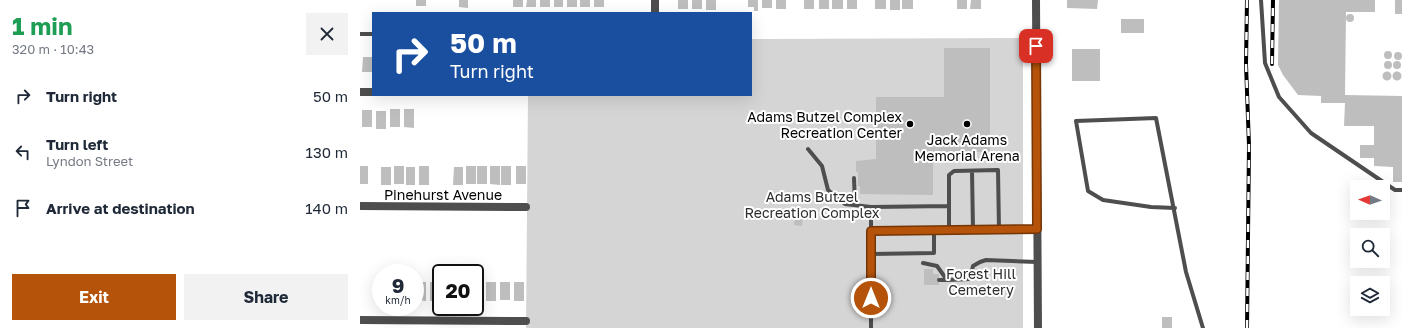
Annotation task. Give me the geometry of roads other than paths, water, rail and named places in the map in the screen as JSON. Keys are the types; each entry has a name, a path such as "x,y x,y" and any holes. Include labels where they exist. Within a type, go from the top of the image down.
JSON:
{"street":[{"path":"655,0 655,12"},
{"path":"1036,0 1038,328"},
{"path":"360,92 372,92"},
{"name":"Pinehurst Avenue","path":"360,206 526,207"},
{"path":"360,320 526,321"}],"lane":[{"path":"1261,0 1265,63 1278,97 1312,133 1394,190 1402,190"},
{"path":"360,34 372,34"},
{"path":"1175,208 1151,207 1103,200 1088,191 1076,121 1156,118 1175,208 1186,272 1203,328"},
{"path":"808,149 822,166 828,190 845,204 871,207 949,206"},
{"path":"972,170 973,230"},
{"path":"949,230 949,175 954,171 998,170 999,230"},
{"path":"854,178 854,205"},
{"path":"871,207 871,328"},
{"path":"871,231 1037,229"},
{"path":"871,254 934,253 934,230"},
{"path":"939,280 970,280 973,266 986,260 1037,262"},
{"path":"923,263 936,266 947,280"}],"railway":[{"path":"1247,0 1246,64 1249,146 1247,328"},
{"path":"1272,64 1273,0"}],"place":[{"name":"Adams Butzel Complex Recreation Center","path":"910,124"},
{"name":"Jack Adams Memorial Arena","path":"967,124"}],"park label":[{"name":"Adams Butzel Recreation Complex","path":"812,204"},
{"name":"Forest Hill Cemetery","path":"981,282"}]}
